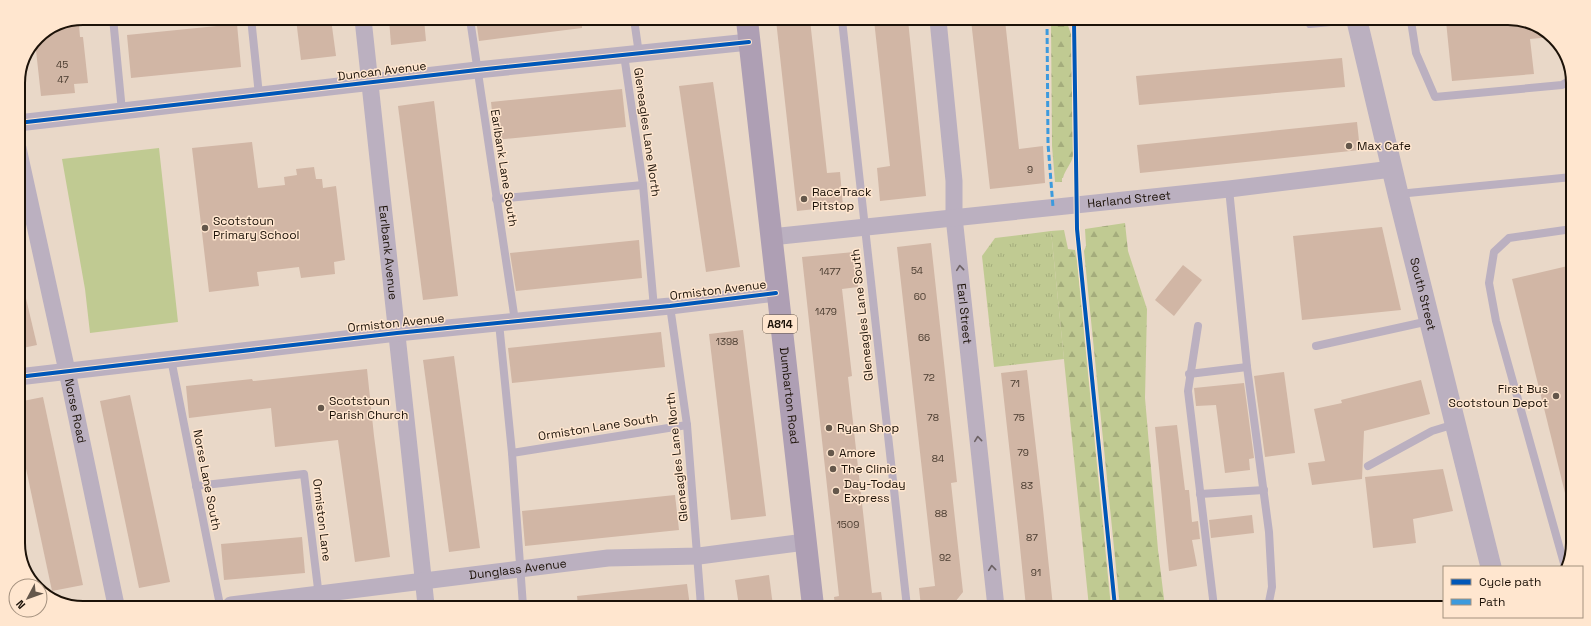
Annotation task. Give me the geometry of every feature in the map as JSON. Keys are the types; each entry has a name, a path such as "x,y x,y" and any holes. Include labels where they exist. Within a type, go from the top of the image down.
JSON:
{"main road":[{"name":"Dumbarton Road","path":"747,25 771,237 776,294 812,601"}],"street":[{"name":"Earlbank Avenue","path":"364,25 426,601"},
{"name":"Earl Street","path":"938,25 954,181 954,217 995,601"},
{"name":"South Street","path":"1358,25 1398,194 1491,566"},
{"name":"Duncan Avenue","path":"25,122 477,70 749,42"},
{"name":"Harland Street","path":"771,237 1229,189 1392,169"},
{"name":"Norse Road","path":"25,180 115,601"},
{"name":"Ormiston Avenue","path":"25,376 397,333 662,307 776,294"},
{"name":"Dunglass Avenue","path":"302,601 320,600 423,581 608,558 699,556 805,542"}],"lane":[{"path":"114,25 122,111"},
{"path":"252,25 259,95"},
{"name":"Earlbank Lane South","path":"471,25 496,198 507,322 512,453 521,569"},
{"name":"Gleneagles Lane North","path":"634,25 632,54 643,185 662,307 687,425 702,601"},
{"name":"Gleneagles Lane South","path":"843,25 906,601"},
{"path":"1412,25 1416,53 1435,97 1562,85 1566,83"},
{"path":"1398,194 1566,178"},
{"path":"496,198 643,185"},
{"path":"1229,189 1247,367 1269,532 1272,587 1269,601"},
{"path":"1563,561 1496,321 1489,284 1494,252 1509,238 1566,230"},
{"path":"1316,346 1430,321"},
{"path":"1198,326 1189,374 1188,390 1213,601"},
{"name":"Norse Lane South","path":"171,359 219,601"},
{"path":"1189,374 1247,367"},
{"path":"1368,466 1432,431 1456,424"},
{"name":"Ormiston Lane South","path":"512,453 687,425"},
{"name":"Ormiston Lane","path":"196,486 304,474 320,600"},
{"path":"1200,494 1264,490"},
{"path":"521,569 523,601"}],"green space":[{"path":"1051,25 1068,25 1071,34 1073,155 1062,178 1062,182 1055,182 1052,146"},
{"path":"159,148 178,322 90,333 85,289 62,159"},
{"path":"1125,223 1128,251 1147,309 1145,398 1158,550 1164,601 1119,601 1084,251 1086,246 1085,229"},
{"path":"1064,230 1068,249 1075,250 1077,261 1110,601 1088,601 1051,231"},
{"path":"1051,231 1064,359 994,367 982,256 995,238"}],"building":[{"path":"79,25 80,37 83,37 88,83 74,84 75,93 41,96 36,50 42,42 61,29"},
{"path":"237,25 241,67 131,78 127,35"},
{"path":"297,25 332,25 336,56 301,60"},
{"path":"389,25 425,25 426,41 391,45"},
{"path":"477,25 582,25 582,28 479,41"},
{"path":"777,25 811,25 827,173 840,172 843,206 797,211"},
{"path":"875,25 909,25 926,196 880,201 877,168 890,166"},
{"path":"972,25 1006,25 1019,149 1043,146 1045,183 990,189"},
{"path":"1446,25 1520,26 1534,31 1543,38 1530,39 1534,74 1452,81"},
{"path":"1342,58 1345,87 1139,105 1136,76"},
{"path":"713,82 740,267 706,272 679,86"},
{"path":"622,89 626,127 495,140 491,102"},
{"path":"434,101 458,296 423,300 398,106"},
{"path":"1357,122 1360,150 1140,173 1137,145"},
{"path":"252,142 258,188 285,185 284,177 297,175 296,169 314,167 316,179 322,179 323,188 336,186 345,260 334,262 335,274 301,278 299,267 257,272 259,286 209,292 192,148"},
{"path":"1382,227 1401,310 1302,320 1293,236"},
{"path":"639,240 642,278 516,291 510,253"},
{"path":"931,243 957,482 951,483 963,592 956,601 920,601 919,588 935,586 897,247"},
{"path":"854,252 858,287 842,289 852,376 848,377 872,593 881,592 882,601 834,601 834,597 839,596 802,257"},
{"path":"1183,265 1202,280 1174,316 1155,300"},
{"name":"First Bus Scotstoun Depot","path":"1566,266 1566,493 1565,493 1512,279"},
{"path":"25,294 37,345 25,348"},
{"path":"743,330 766,516 731,520 709,334"},
{"path":"661,332 665,367 512,383 508,348"},
{"path":"454,356 480,548 449,552 423,360"},
{"path":"367,369 390,557 355,562 338,440 275,447 271,408 189,418 186,386 252,379 253,381"},
{"path":"1027,370 1052,601 1025,601 1001,373"},
{"path":"1284,372 1295,453 1265,457 1254,376"},
{"path":"1421,380 1430,414 1364,431 1362,479 1312,485 1308,463 1325,461 1314,409 1342,403 1341,400"},
{"path":"1244,383 1254,458 1249,459 1250,470 1225,473 1216,405 1196,406 1194,388"},
{"path":"130,395 170,582 139,588 100,401"},
{"path":"43,397 83,585 52,591 25,464 25,401"},
{"path":"1177,425 1185,490 1189,490 1192,522 1198,521 1200,539 1192,540 1197,566 1169,571 1155,427"},
{"path":"1443,469 1453,511 1413,519 1416,543 1373,548 1365,477"},
{"path":"675,495 679,530 525,546 522,511"},
{"path":"1252,515 1254,533 1211,538 1209,520"},
{"path":"302,537 305,573 224,580 221,544"},
{"path":"769,575 772,601 738,601 735,580"},
{"path":"687,584 689,601 578,601 577,596"}],"marked path":[{"path":"1047,25 1048,144 1053,207"}],"cycle path":[{"path":"1074,25 1077,229 1114,601"},
{"path":"25,122 477,70 749,42"},
{"path":"25,376 397,333 670,306 776,293"}],"place":[{"name":"Max Cafe","path":"1349,146"},
{"name":"RaceTrack Pitstop","path":"804,199"},
{"name":"Scotstoun Primary School","path":"205,228"},
{"name":"First Bus Scotstoun Depot","path":"1556,396"},
{"name":"Scotstoun Parish Church","path":"321,408"},
{"name":"Ryan Shop","path":"829,428"},
{"name":"Amore","path":"831,453"},
{"name":"The Clinic","path":"833,469"},
{"name":"Day-Today Express","path":"836,491"}]}
